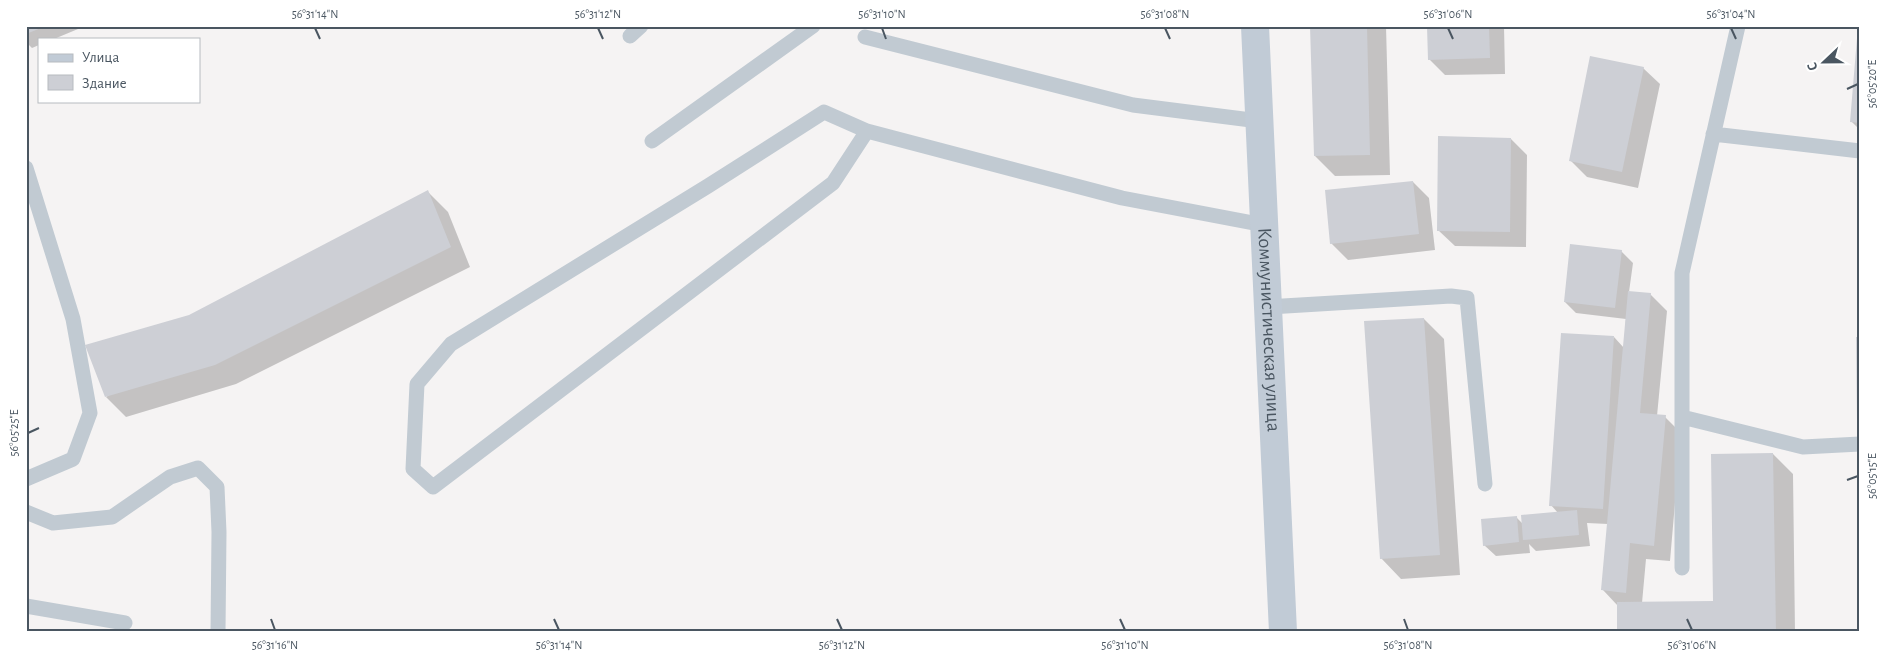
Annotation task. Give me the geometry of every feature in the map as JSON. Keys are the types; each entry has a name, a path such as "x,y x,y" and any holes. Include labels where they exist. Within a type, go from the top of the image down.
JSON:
{"main road":[{"name":"Коммунистическая улица","path":"1255,26 1283,632"}],"lane":[{"path":"652,141 813,26"},
{"path":"1682,568 1682,273 1738,26"},
{"path":"864,36 1133,105 1259,121"},
{"path":"867,131 833,183 433,487 414,469 417,384 451,344 708,186 824,112 867,131 1122,198 1264,226"},
{"path":"1713,134 1860,151"},
{"path":"26,168 73,319 90,413 73,459 26,479"},
{"path":"1268,307 1451,296 1468,298 1485,484"},
{"path":"1682,417 1803,447 1860,444"},
{"path":"26,512 53,523 112,518 170,478 198,468 216,488 219,532 218,632"},
{"path":"26,606 125,623"}],"building":[{"path":"26,26 46,26 26,34"},
{"path":"1310,26 1367,26 1370,155 1314,156"},
{"path":"1427,26 1489,26 1490,58 1428,60"},
{"path":"1858,26 1860,26 1860,123 1850,122"},
{"path":"1590,56 1644,67 1622,172 1569,161"},
{"path":"1438,136 1511,138 1510,232 1437,231"},
{"path":"1413,181 1419,234 1330,244 1325,190"},
{"path":"428,190 451,247 215,365 105,397 85,345 189,315"},
{"path":"1570,244 1622,250 1615,308 1564,302"},
{"path":"1628,291 1651,293 1640,413 1666,415 1654,546 1630,543 1626,593 1601,590"},
{"path":"1424,318 1440,555 1380,559 1364,321"},
{"path":"1561,333 1614,336 1603,509 1549,506"},
{"path":"1856,337 1860,337 1860,421 1857,421"},
{"path":"1773,453 1776,632 1617,632 1617,602 1713,601 1711,454"},
{"path":"1577,510 1579,535 1523,540 1521,515"},
{"path":"1517,516 1519,542 1483,546 1481,519"}]}
